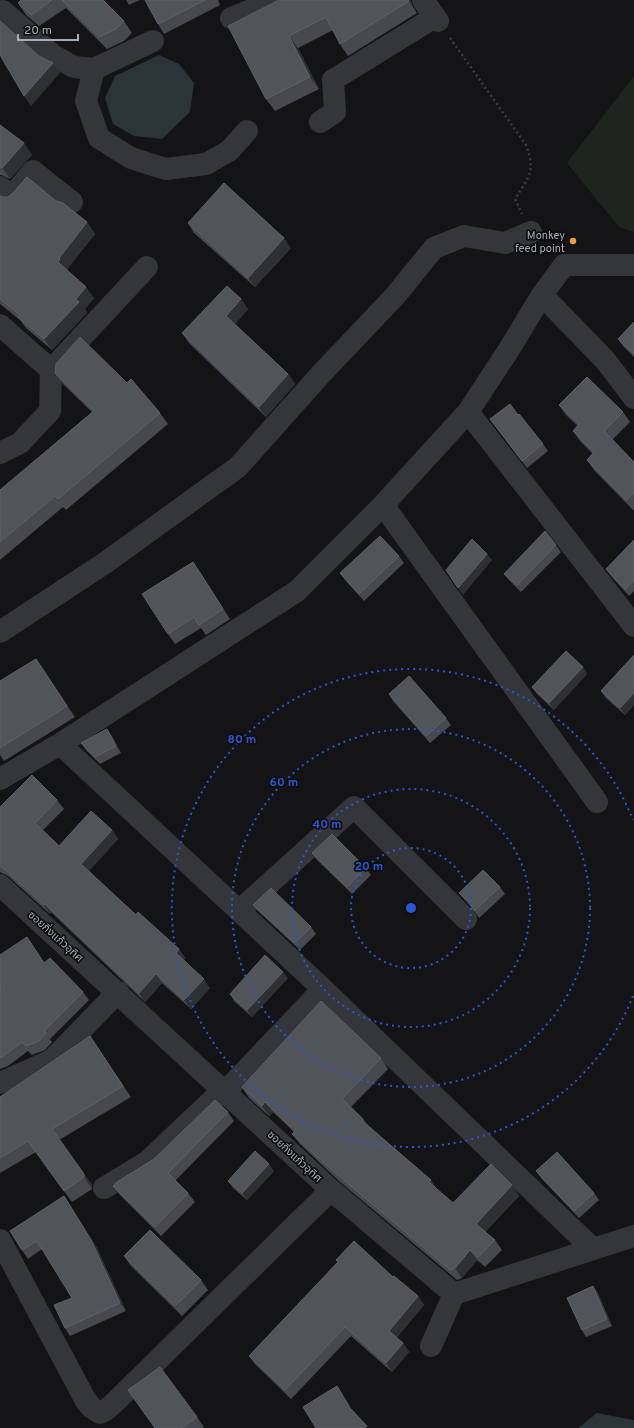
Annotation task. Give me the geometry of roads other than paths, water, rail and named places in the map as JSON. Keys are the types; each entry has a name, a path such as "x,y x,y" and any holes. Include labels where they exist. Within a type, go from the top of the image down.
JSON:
{"street":[{"path":"24,0 2,11 54,56 74,67 94,69 153,41"},
{"path":"231,18 277,0"},
{"path":"320,122 335,112 333,80 432,13"},
{"path":"94,69 86,101 99,138 131,158 166,169 206,164 229,151 247,131"},
{"path":"0,187 12,196 33,171 72,202"},
{"path":"0,632 105,563 238,467 321,374 395,296 434,248 464,236 505,243 531,232"},
{"path":"0,779 60,744 297,591 383,505 468,412 542,295 564,265 634,265"},
{"path":"0,453 20,444 50,411 51,370 147,267"},
{"path":"542,295 604,360 634,398"},
{"path":"0,326 51,370"},
{"path":"468,412 634,626"},
{"path":"383,505 596,802"},
{"path":"60,744 322,989 593,1249"},
{"path":"239,911 354,807 466,919"},
{"name":"ซอยกิ่งแก้วอุทิศ","path":"0,885 118,992 331,1190 454,1294"},
{"path":"104,1188 147,1162 224,1091 322,989"},
{"path":"0,1083 52,1060 118,992"},
{"path":"0,1240 86,1401 92,1408 100,1412 106,1410 114,1403 331,1190"},
{"path":"431,1346 454,1294 634,1236"}],"place":[{"name":"Monkey feed point","path":"573,241"}]}
